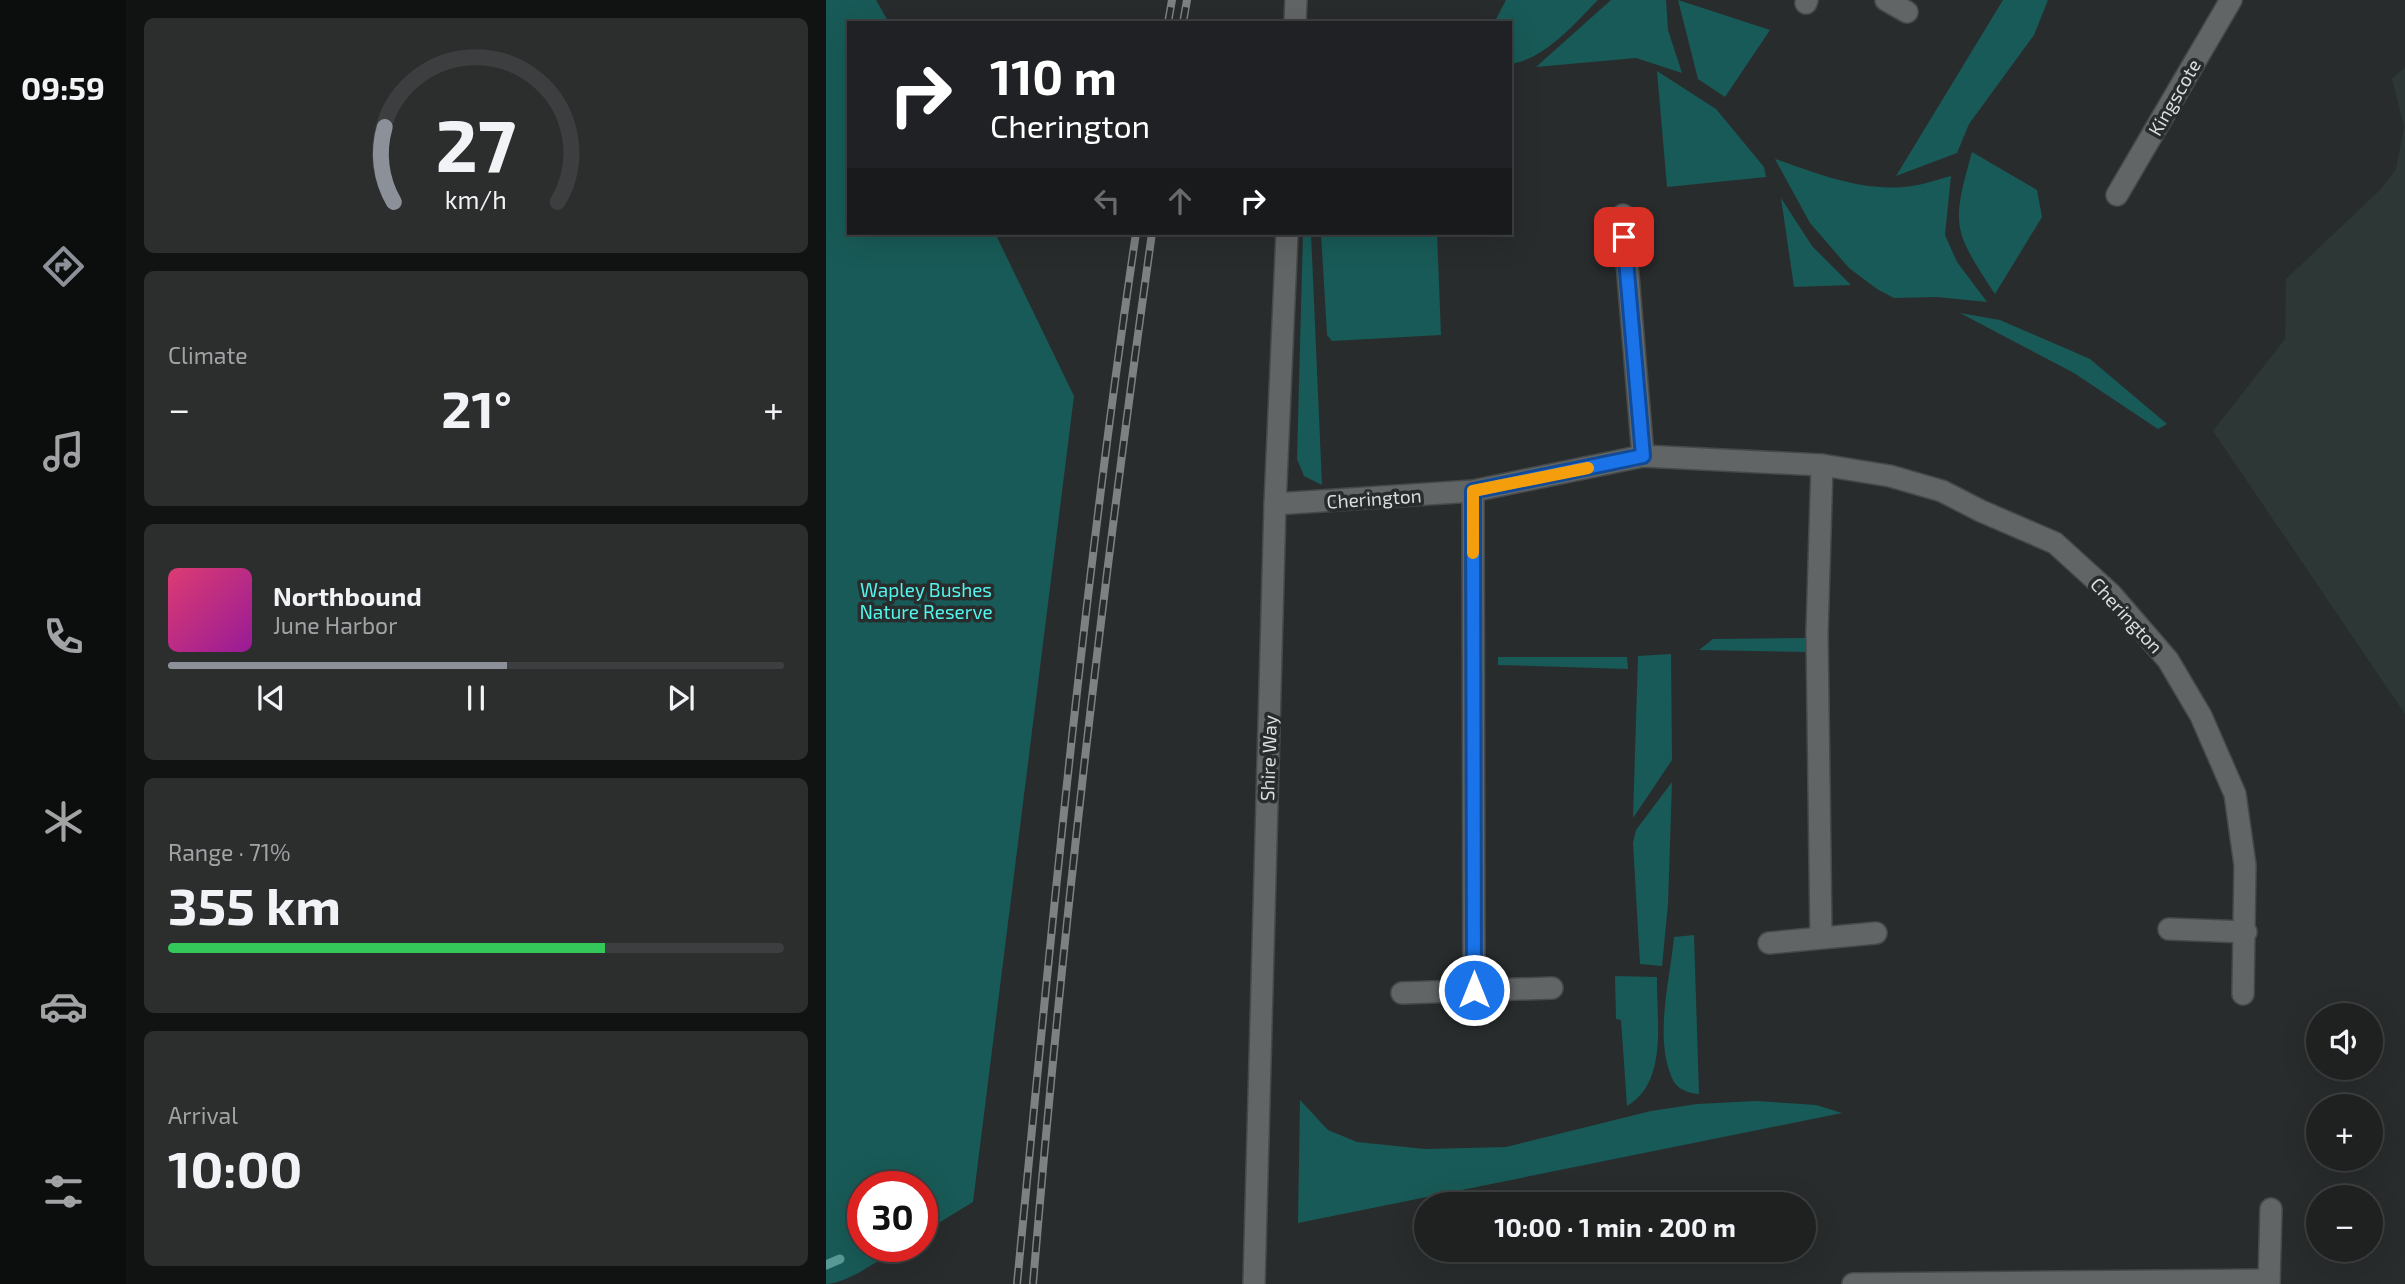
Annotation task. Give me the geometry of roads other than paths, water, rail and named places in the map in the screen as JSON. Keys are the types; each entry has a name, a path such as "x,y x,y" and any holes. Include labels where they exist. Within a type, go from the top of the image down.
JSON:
{"street":[{"path":"1295,21 1296,0"},
{"path":"1886,0 1907,12"},
{"name":"Kingscote","path":"2117,195 2231,0"},
{"path":"1623,215 1643,456"},
{"name":"Shire Way","path":"1254,1284 1275,504 1287,235"},
{"name":"Cherington","path":"1275,504 1473,491 1643,456 1822,465 1890,476 1942,491 2055,543 2111,594 2168,660 2201,716 2235,794 2245,864 2243,994"},
{"path":"1821,937 1817,633 1822,465"},
{"path":"1473,491 1474,990"},
{"path":"2169,929 2246,932"},
{"path":"1769,943 1876,933"},
{"path":"1402,993 1552,988"},
{"path":"1860,1283 2269,1282 2271,1209"}],"waterway":[{"path":"826,1265 840,1259"}],"railway":[{"path":"1168,21 1172,0"},
{"path":"1183,21 1187,0"},
{"path":"1017,1284 1084,626 1136,235"},
{"path":"1033,1284 1085,758 1152,235"}],"park label":[{"name":"Wapley Bushes Nature Reserve","path":"926,600"}]}
